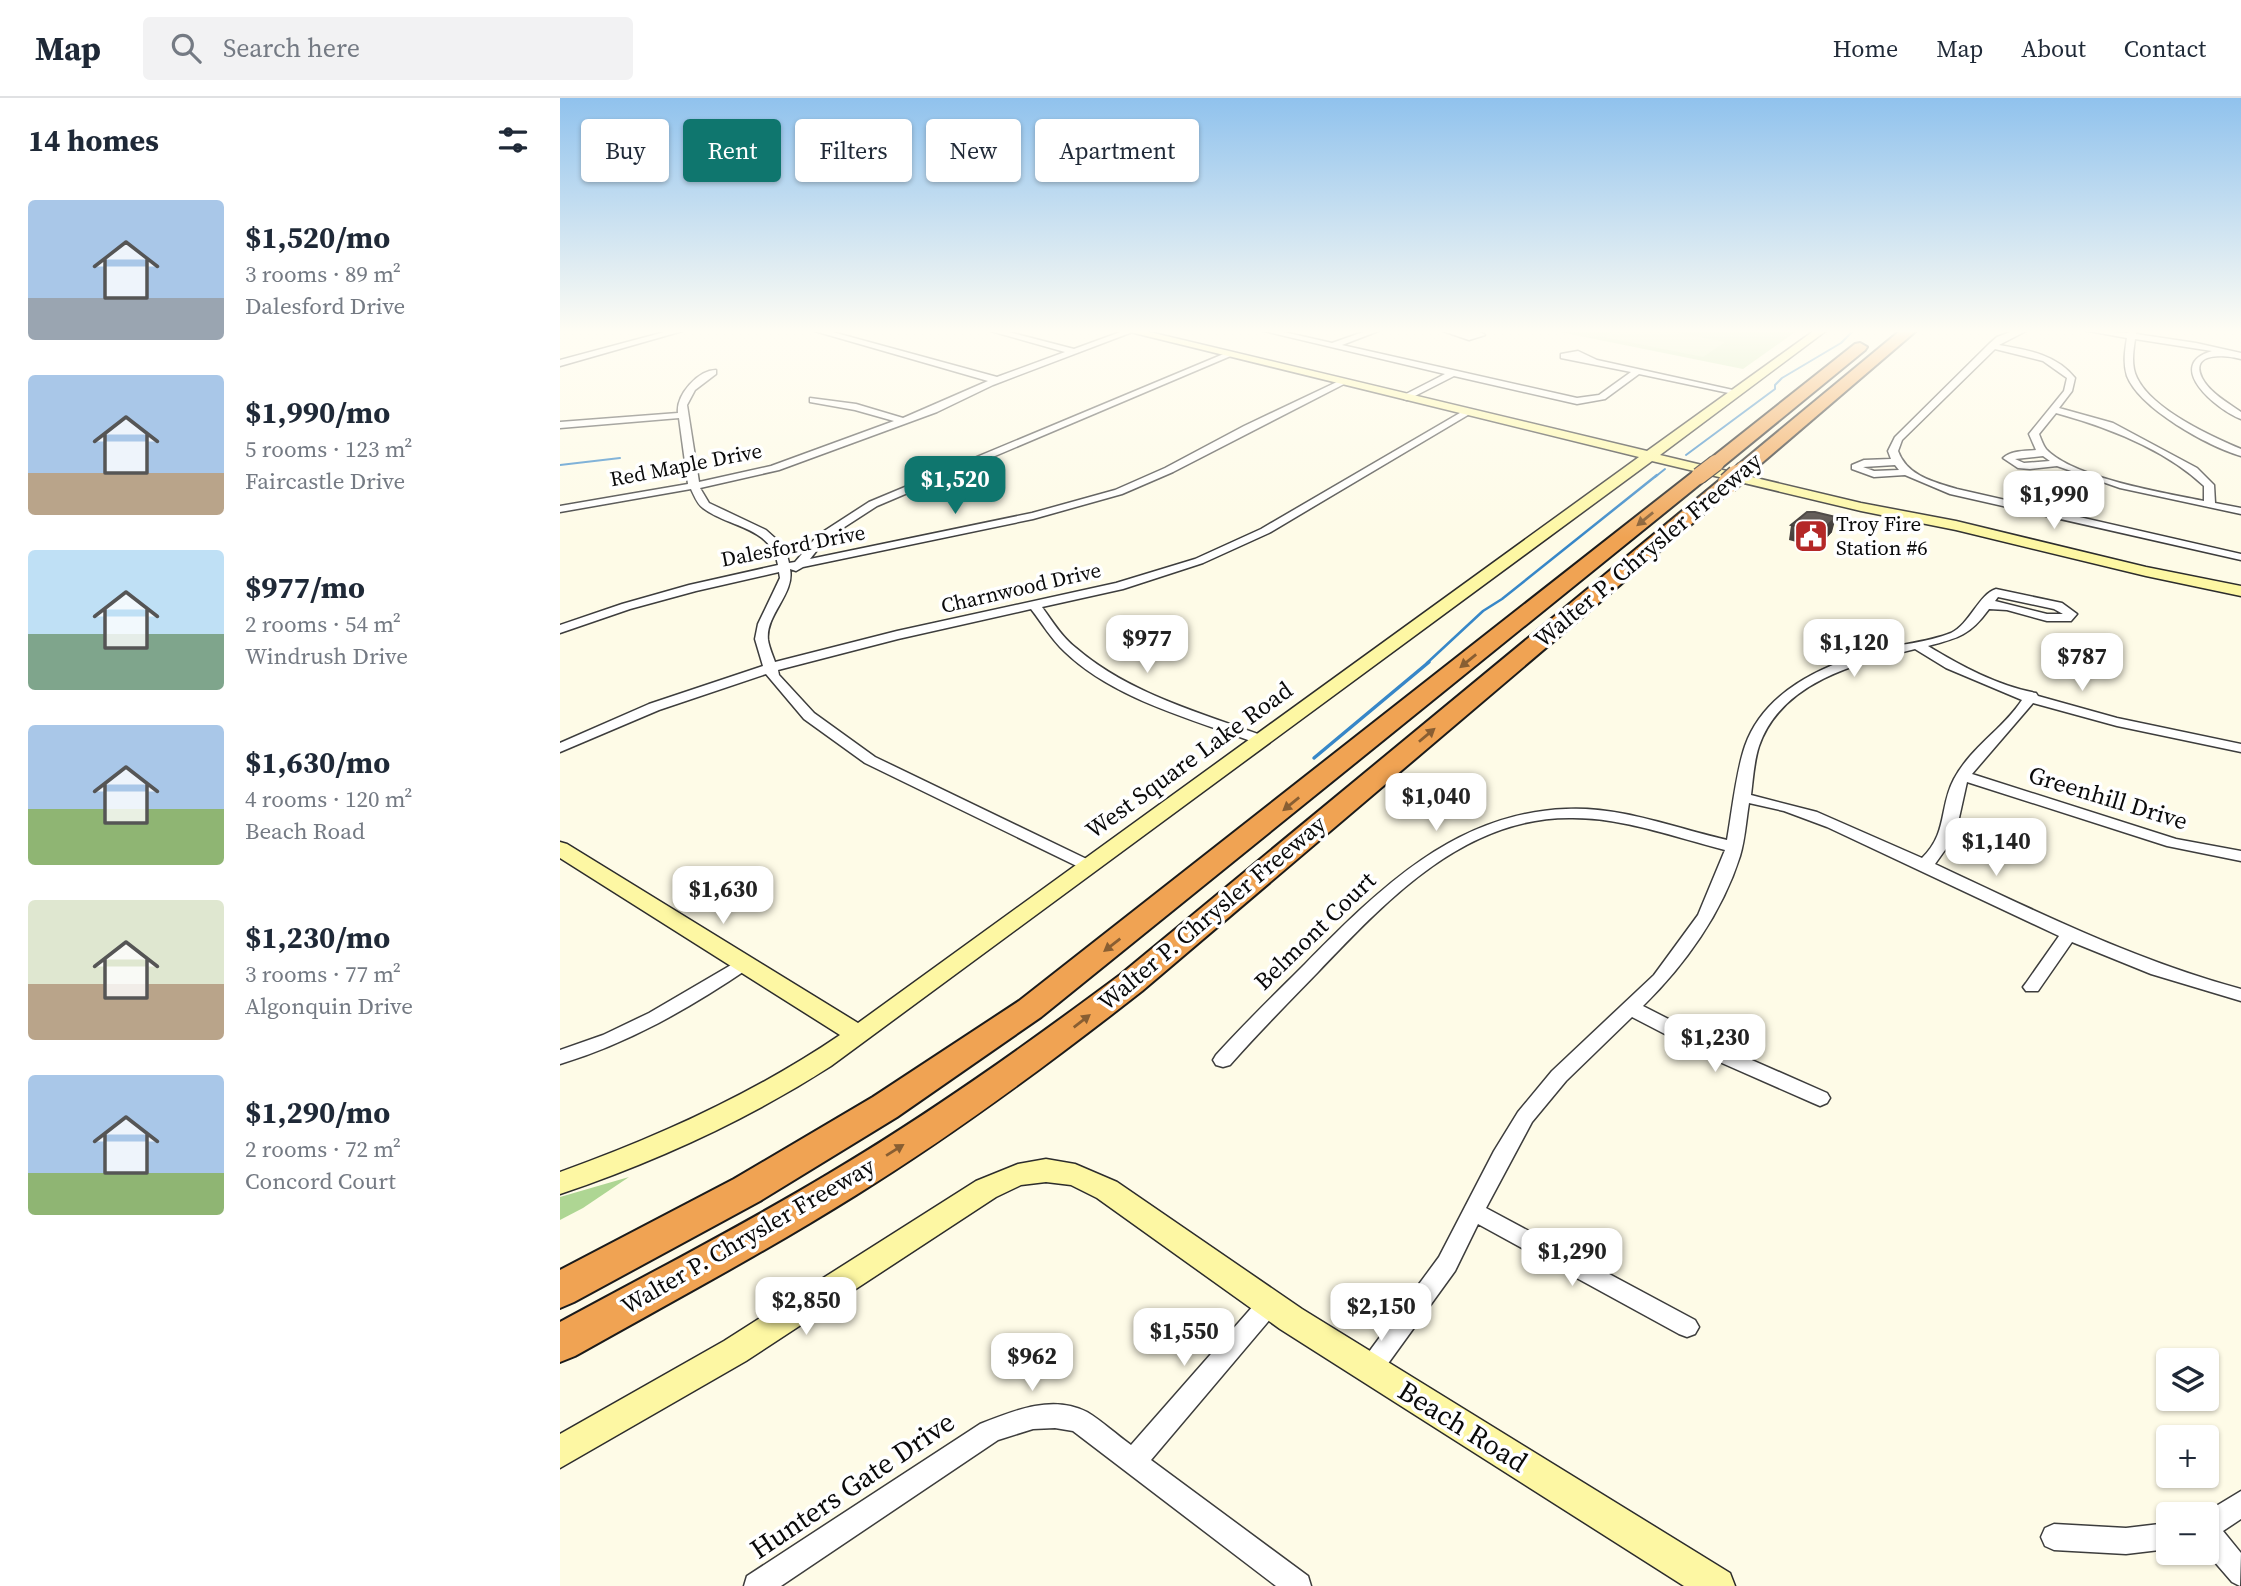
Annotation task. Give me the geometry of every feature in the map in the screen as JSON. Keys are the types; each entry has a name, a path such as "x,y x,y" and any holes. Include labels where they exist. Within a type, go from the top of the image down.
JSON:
{"highway":[{"name":"Walter P. Chrysler Freeway","path":"560,1343 803,1208 944,1119 1049,1046 1131,983 1722,473 1803,399"},
{"name":"Walter P. Chrysler Freeway","path":"560,1290 747,1190 885,1107 1030,1009 1819,399"}],"main road":[{"path":"1417,399 1861,507 2241,591"},
{"name":"West Square Lake Road","path":"560,1183 672,1140 738,1108 804,1071 858,1035 1728,399"},
{"path":"1861,507 1955,535 2165,586 2241,601"},
{"path":"560,849 858,1035"},
{"name":"Beach Road","path":"560,1451 735,1351 986,1189 1029,1171 1055,1170 1093,1182 1123,1200 1269,1304 1717,1586"}],"street":[{"path":"684,399 682,405 694,486 705,505 762,532 781,549 784,573 762,630 763,648 769,668 786,693 809,716 870,760 1089,867"},
{"name":"Red Maple Drive","path":"560,509 694,486 784,465 951,399"},
{"path":"800,564 814,544 844,521 894,493 1121,399"},
{"name":"Dalesford Drive","path":"560,629 673,592 784,573 800,564 1037,514 1120,492 1168,472 1248,428 1308,399"},
{"path":"1938,399 1898,439 1892,450 1902,467 1935,486 2241,556"},
{"path":"2061,399 2034,434 2035,445 2041,453 2056,463 2103,480 2241,511"},
{"path":"2152,399 2186,426 2241,453"},
{"path":"2218,399 2241,416"},
{"path":"813,400 856,407 902,421"},
{"path":"2053,410 2110,425 2193,470 2204,478 2211,491 2209,504"},
{"name":"Charnwood Drive","path":"560,748 654,707 769,668 897,635 1156,575 1233,548 1468,412"},
{"path":"560,425 684,415"},
{"path":"2041,453 2008,458 2012,463 2026,466 2056,463"},
{"path":"781,549 814,544"},
{"path":"1371,1368 1433,1285 1475,1212 1501,1157 1539,1099 1568,1067 1660,979 1696,932 1718,894 1735,847 1749,760 1759,731 1768,716 1788,696 1834,668 1877,654 1956,635 1972,623 1994,594 2007,593 2058,606 2071,614 2064,619 2005,606 1986,605"},
{"path":"1034,605 1066,646 1096,669 1157,699 1261,740"},
{"path":"1918,646 1971,676 2031,696 2128,723 2241,748"},
{"path":"1924,865 1944,843 1955,796 1963,776 2018,716 2031,696"},
{"name":"Greenhill Drive","path":"1963,776 2174,843 2241,856"},
{"path":"1744,798 1777,804 1827,820 2069,934 2143,965 2241,995"},
{"name":"Belmont Court","path":"1223,1060 1345,932 1386,894 1445,850 1480,831 1537,816 1582,814 1634,821 1735,847"},
{"path":"2032,987 2069,934"},
{"path":"560,1057 643,1026 743,964"},
{"path":"1631,1008 1721,1055 1820,1098"},
{"path":"1475,1212 1687,1327"},
{"path":"1133,1462 1269,1304"},
{"name":"Hunters Gate Drive","path":"757,1586 989,1432 1030,1416 1064,1416 1079,1421 1298,1586"},
{"path":"2219,1518 2241,1504"},
{"path":"2054,1537 2126,1541 2156,1537"},
{"path":"2219,1547 2241,1573"}],"green space":[{"path":"629,1177 583,1208 560,1220 560,1197"}],"building":[{"path":"1807,512 1836,517 1822,531 1791,525"}],"waterway":[{"path":"1686,455 1761,399"},
{"path":"560,465 620,458"},
{"path":"1655,477 1665,469"},
{"path":"1427,663 1483,611 1502,599 1657,475"},
{"path":"1314,758 1429,662"}],"place":[{"name":"Troy Fire Station #6","path":"1811,536"}]}
